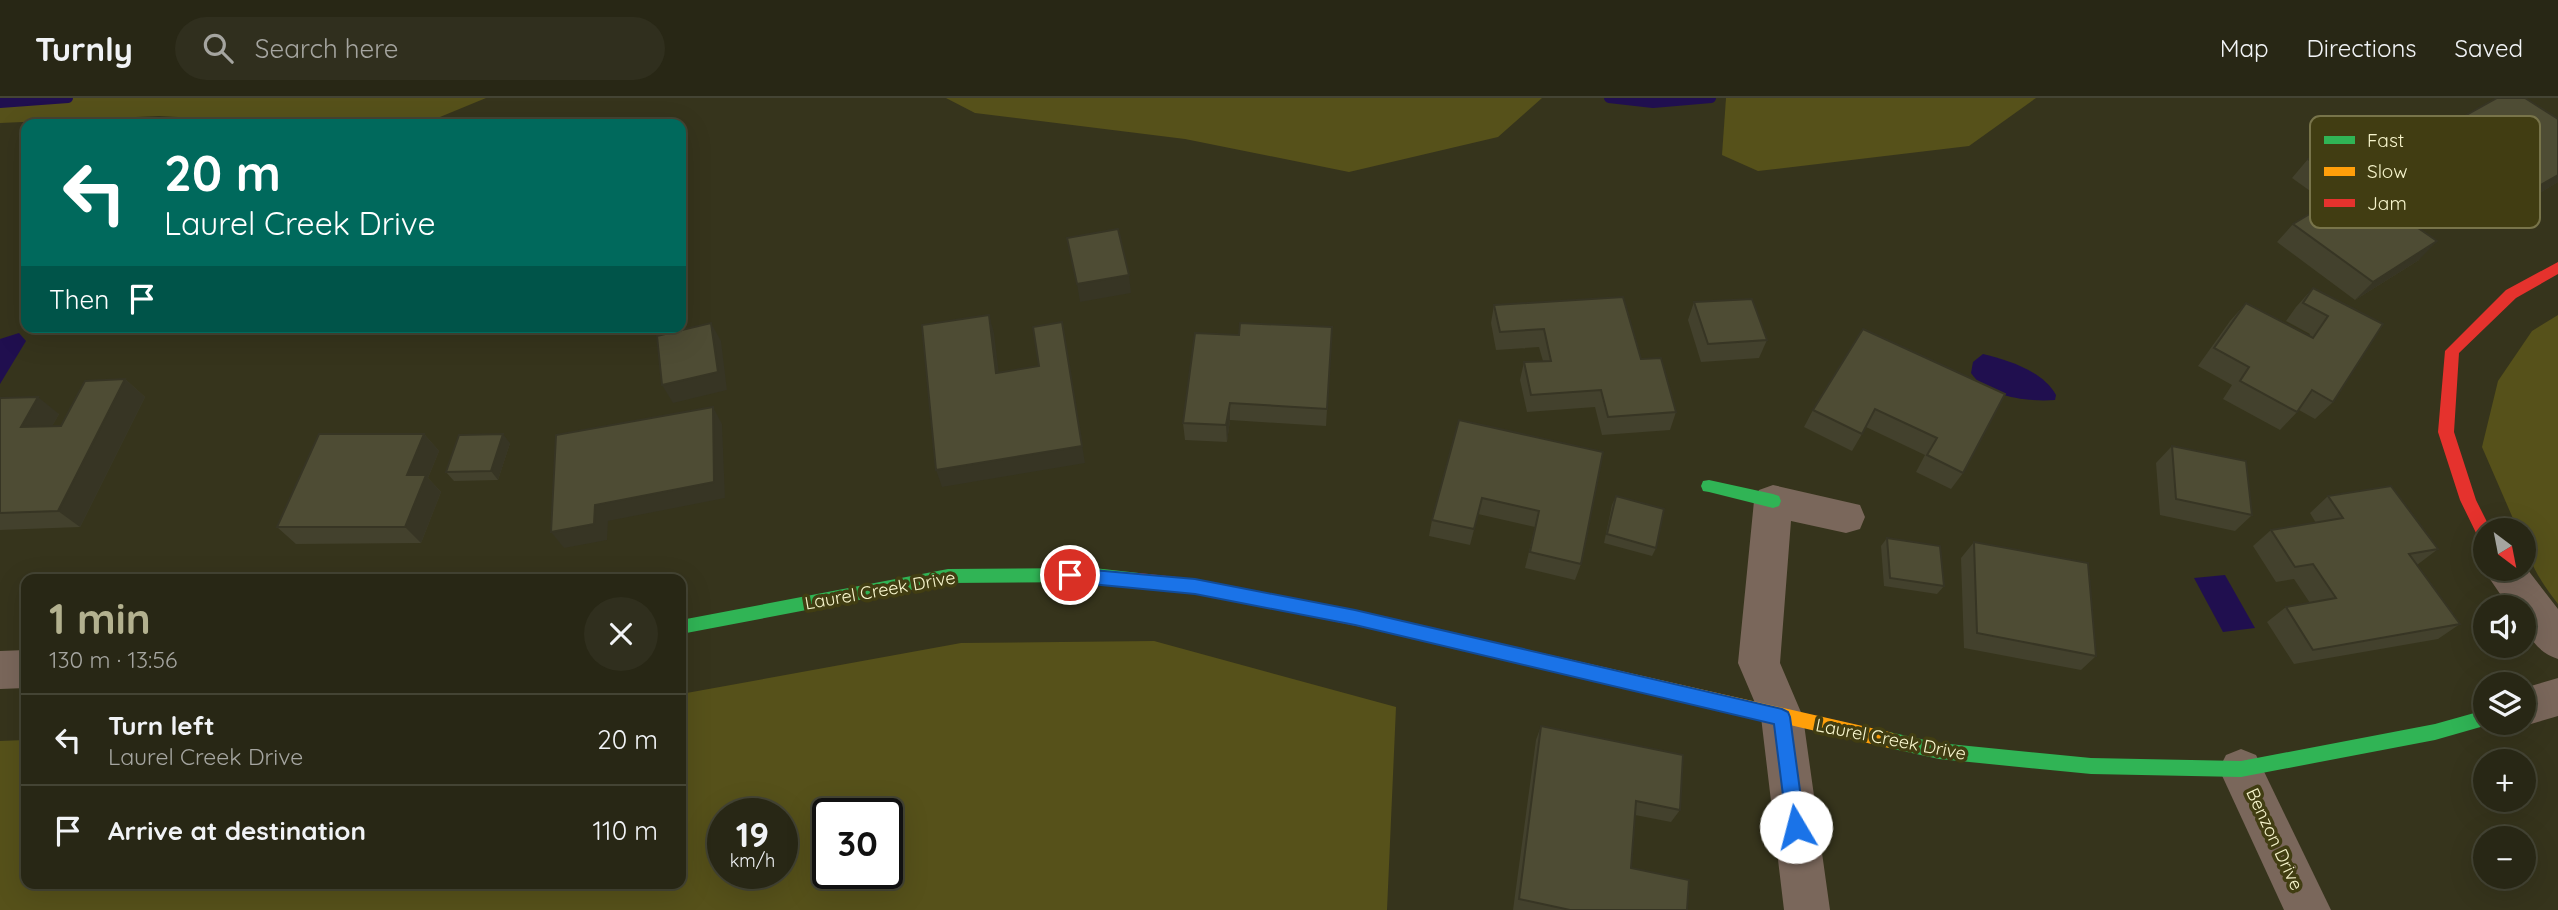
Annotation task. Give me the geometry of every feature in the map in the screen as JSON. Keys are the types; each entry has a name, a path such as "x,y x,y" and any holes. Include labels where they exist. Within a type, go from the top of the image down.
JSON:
{"street":[{"path":"2477,518 2468,500 2446,432 2452,351 2511,294 2558,267"},
{"path":"1709,486 1846,517"},
{"path":"1773,501 1759,663 1782,717 1807,910"},
{"name":"Laurel Creek Drive","path":"686,626 948,576 1094,575 1195,586 1355,618 1938,751 2091,766 2241,769 2435,732 2473,721"},
{"path":"2511,581 2558,641"},
{"path":"0,670 21,669"},
{"path":"2536,703 2558,697"},
{"name":"Benzon Drive","path":"2241,769 2308,910"}],"shaded area":[{"path":"0,98 486,98 435,119 214,119 159,116 21,119 21,122 0,123"},
{"path":"946,98 1542,98 1498,137 1349,172 1185,139 975,113"},
{"path":"1726,98 2036,98 1969,146 1758,171 1722,155"},
{"path":"2558,315 2558,604 2536,572 2536,518 2513,518 2482,447 2498,381 2532,331"},
{"path":"19,333 26,341 0,384 0,339"},
{"path":"1983,354 2014,363 2034,373 2050,387 2056,395 2055,400 2020,399 1987,388 1971,373 1973,362"},
{"path":"2225,575 2255,628 2223,632 2194,578"},
{"path":"1154,641 1396,707 1387,910 0,910 0,741 21,740 21,889 686,889 686,693 961,643"}],"building":[{"path":"2497,98 2525,98 2558,119 2558,175 2540,186 2540,116 2465,116"},
{"path":"2310,214 2310,228 2418,228 2437,241 2373,282 2293,224"},
{"path":"1118,229 1129,275 1077,284 1067,238"},
{"path":"2313,288 2383,324 2333,402 2312,390 2297,412 2240,381 2249,367 2214,348 2246,303 2313,338 2328,316 2303,303"},
{"path":"1623,297 1641,359 1661,358 1676,412 1608,417 1601,390 1531,395 1524,362 1551,361 1544,329 1500,332 1494,305"},
{"path":"1752,299 1767,340 1708,344 1694,302"},
{"path":"989,315 996,373 1039,366 1033,327 1062,322 1082,446 936,470 922,325"},
{"path":"711,323 718,372 662,385 657,336 686,333 686,329"},
{"path":"1240,323 1332,327 1327,409 1230,403 1226,425 1183,423 1195,333 1239,335"},
{"path":"1863,329 2005,394 1963,473 1927,455 1937,438 1875,409 1862,434 1813,410"},
{"path":"125,379 58,511 0,513 0,398 38,397 21,427 61,426 85,381"},
{"path":"713,407 714,482 595,505 594,524 551,532 556,435"},
{"path":"1459,420 1603,452 1581,564 1530,552 1539,511 1482,498 1474,529 1432,520"},
{"path":"319,434 424,434 407,475 426,475 405,527 277,527"},
{"path":"503,434 491,471 446,472 459,435"},
{"path":"2172,446 2246,461 2252,515 2176,499"},
{"path":"2391,486 2438,549 2409,554 2460,624 2313,650 2286,607 2336,598 2313,564 2295,567 2271,530 2343,518 2328,496"},
{"path":"1616,496 1664,509 1656,548 1607,534"},
{"path":"1887,538 1940,546 1944,586 1890,578"},
{"path":"1974,542 2088,563 2096,656 1977,633"},
{"path":"1541,726 1683,755 1680,810 1636,801 1631,868 1689,880 1687,910 1570,910 1519,899"}],"waterway":[{"path":"0,103 68,98"},
{"path":"1609,98 1653,103 1711,98"}],"traffic: fast":[{"path":"1709,486 1773,501"},
{"path":"686,626 948,576 1094,575 1139,580"},
{"path":"1889,740 1939,751 2091,766 2241,769 2435,732 2473,721"}],"traffic: slow":[{"path":"1401,628 1889,740"}],"traffic: jam":[{"path":"2477,518 2468,500 2446,432 2452,351 2511,294 2558,267"},
{"path":"1139,580 1195,586 1401,628"}],"route":[{"path":"1070,575 1094,575 1195,586 1355,618 1782,717 1796,827"}]}
